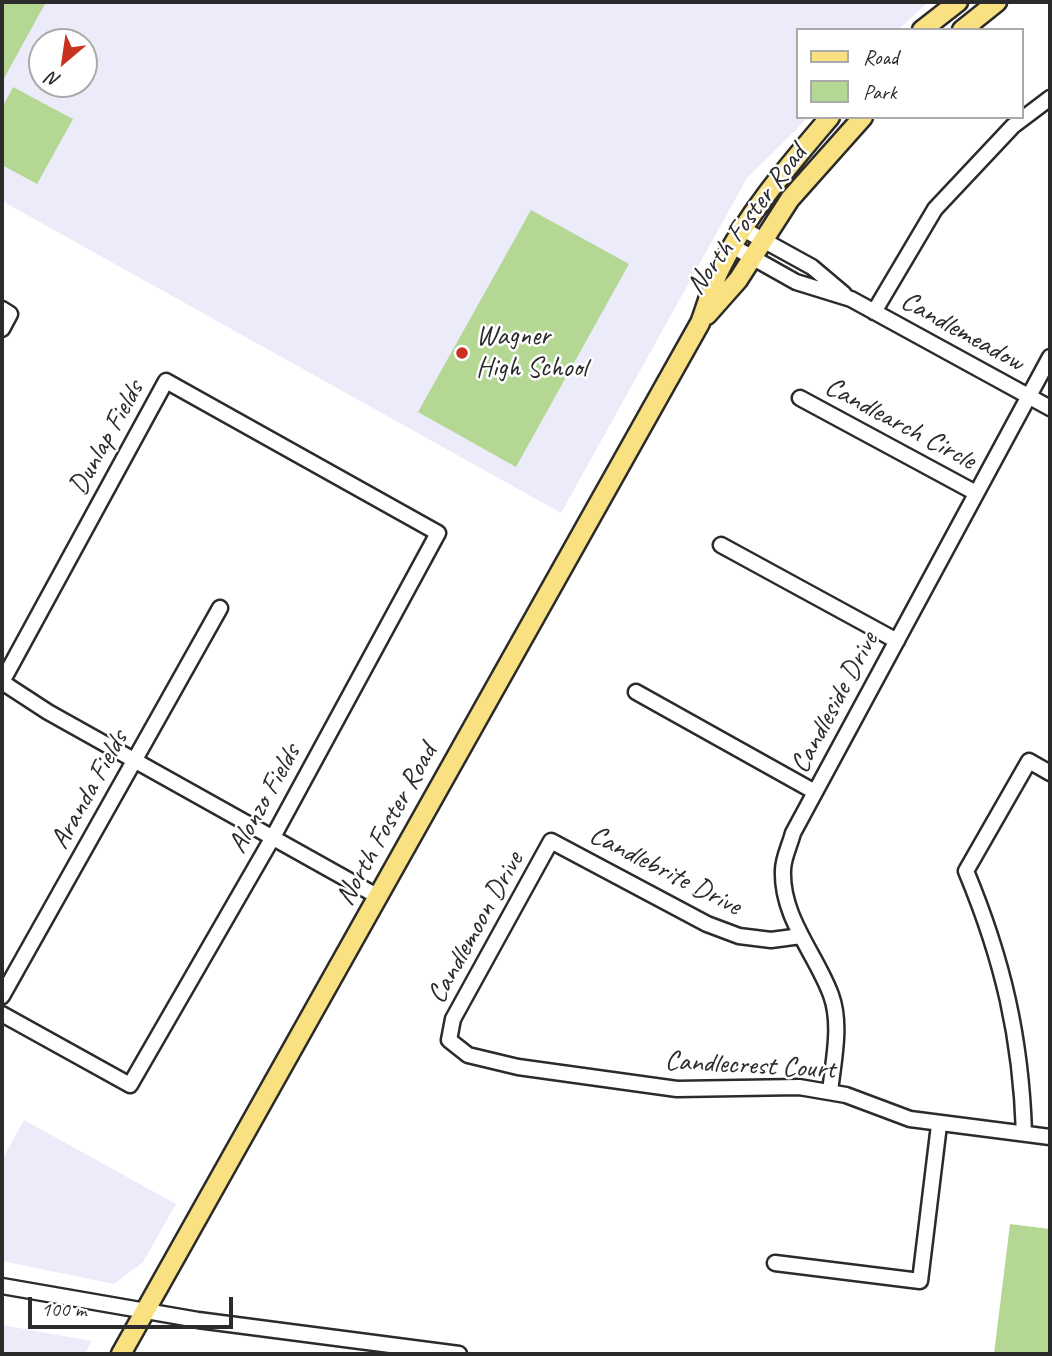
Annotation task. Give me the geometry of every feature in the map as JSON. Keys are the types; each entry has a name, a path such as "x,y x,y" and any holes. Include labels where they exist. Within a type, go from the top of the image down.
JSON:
{"main road":[{"path":"925,28 958,2"},
{"path":"964,28 997,2"},
{"name":"North Foster Road","path":"121,1354 700,323 720,268 732,246 828,119"},
{"name":"North Foster Road","path":"700,323 738,280 790,199 861,119"}],"street":[{"path":"1024,118 1050,99"},
{"path":"874,312 935,209 1023,119"},
{"name":"Candlemeadow","path":"743,229 812,267 850,299"},
{"name":"Candlemeadow","path":"732,246 796,282 850,299 1050,408"},
{"path":"2,329 6,312"},
{"name":"Candleside Drive","path":"830,1092 836,1022 832,996 801,936 785,896 783,868 793,833 1050,357"},
{"name":"Dunlap Fields","path":"2,682 166,381 438,533"},
{"name":"Candlearch Circle","path":"800,398 976,493"},
{"name":"Alonzo Fields","path":"2,1014 130,1085 273,837 438,533"},
{"path":"720,545 897,641"},
{"name":"Aranda Fields","path":"2,996 220,607"},
{"path":"2,682 48,712 377,896"},
{"path":"636,692 815,792"},
{"path":"1024,1133 1022,1071 1012,1006 994,943 966,872 1029,761 1050,773"},
{"name":"Candlebrite Drive","path":"551,841 707,924 750,937 771,940 801,936"},
{"name":"Candlemoon Drive","path":"449,1040 453,1019 551,841"},
{"name":"Candlecrest Court","path":"449,1040 468,1055 518,1067 704,1091 799,1087 830,1092 910,1119 939,1125 1050,1137"},
{"path":"775,1263 920,1281 939,1125"},
{"path":"2,1286 145,1312 458,1354"}],"shaded area":[{"name":"Wagner High School","path":"2,2 928,2 900,28 796,28 796,119 807,119 747,178 561,513 2,201"},
{"path":"24,1120 176,1204 143,1262 114,1284 2,1261 2,1160"},
{"path":"2,1325 92,1341 85,1354 2,1354"}],"green space":[{"path":"2,2 46,2 32,28 28,28 28,35 2,82"},
{"path":"13,87 28,95 28,98 34,98 73,119 37,184 2,165 2,108"},
{"path":"531,210 629,264 516,467 418,412"},
{"path":"1010,1224 1050,1229 1050,1354 994,1354"}],"place":[{"name":"Wagner High School","path":"462,353"}]}
